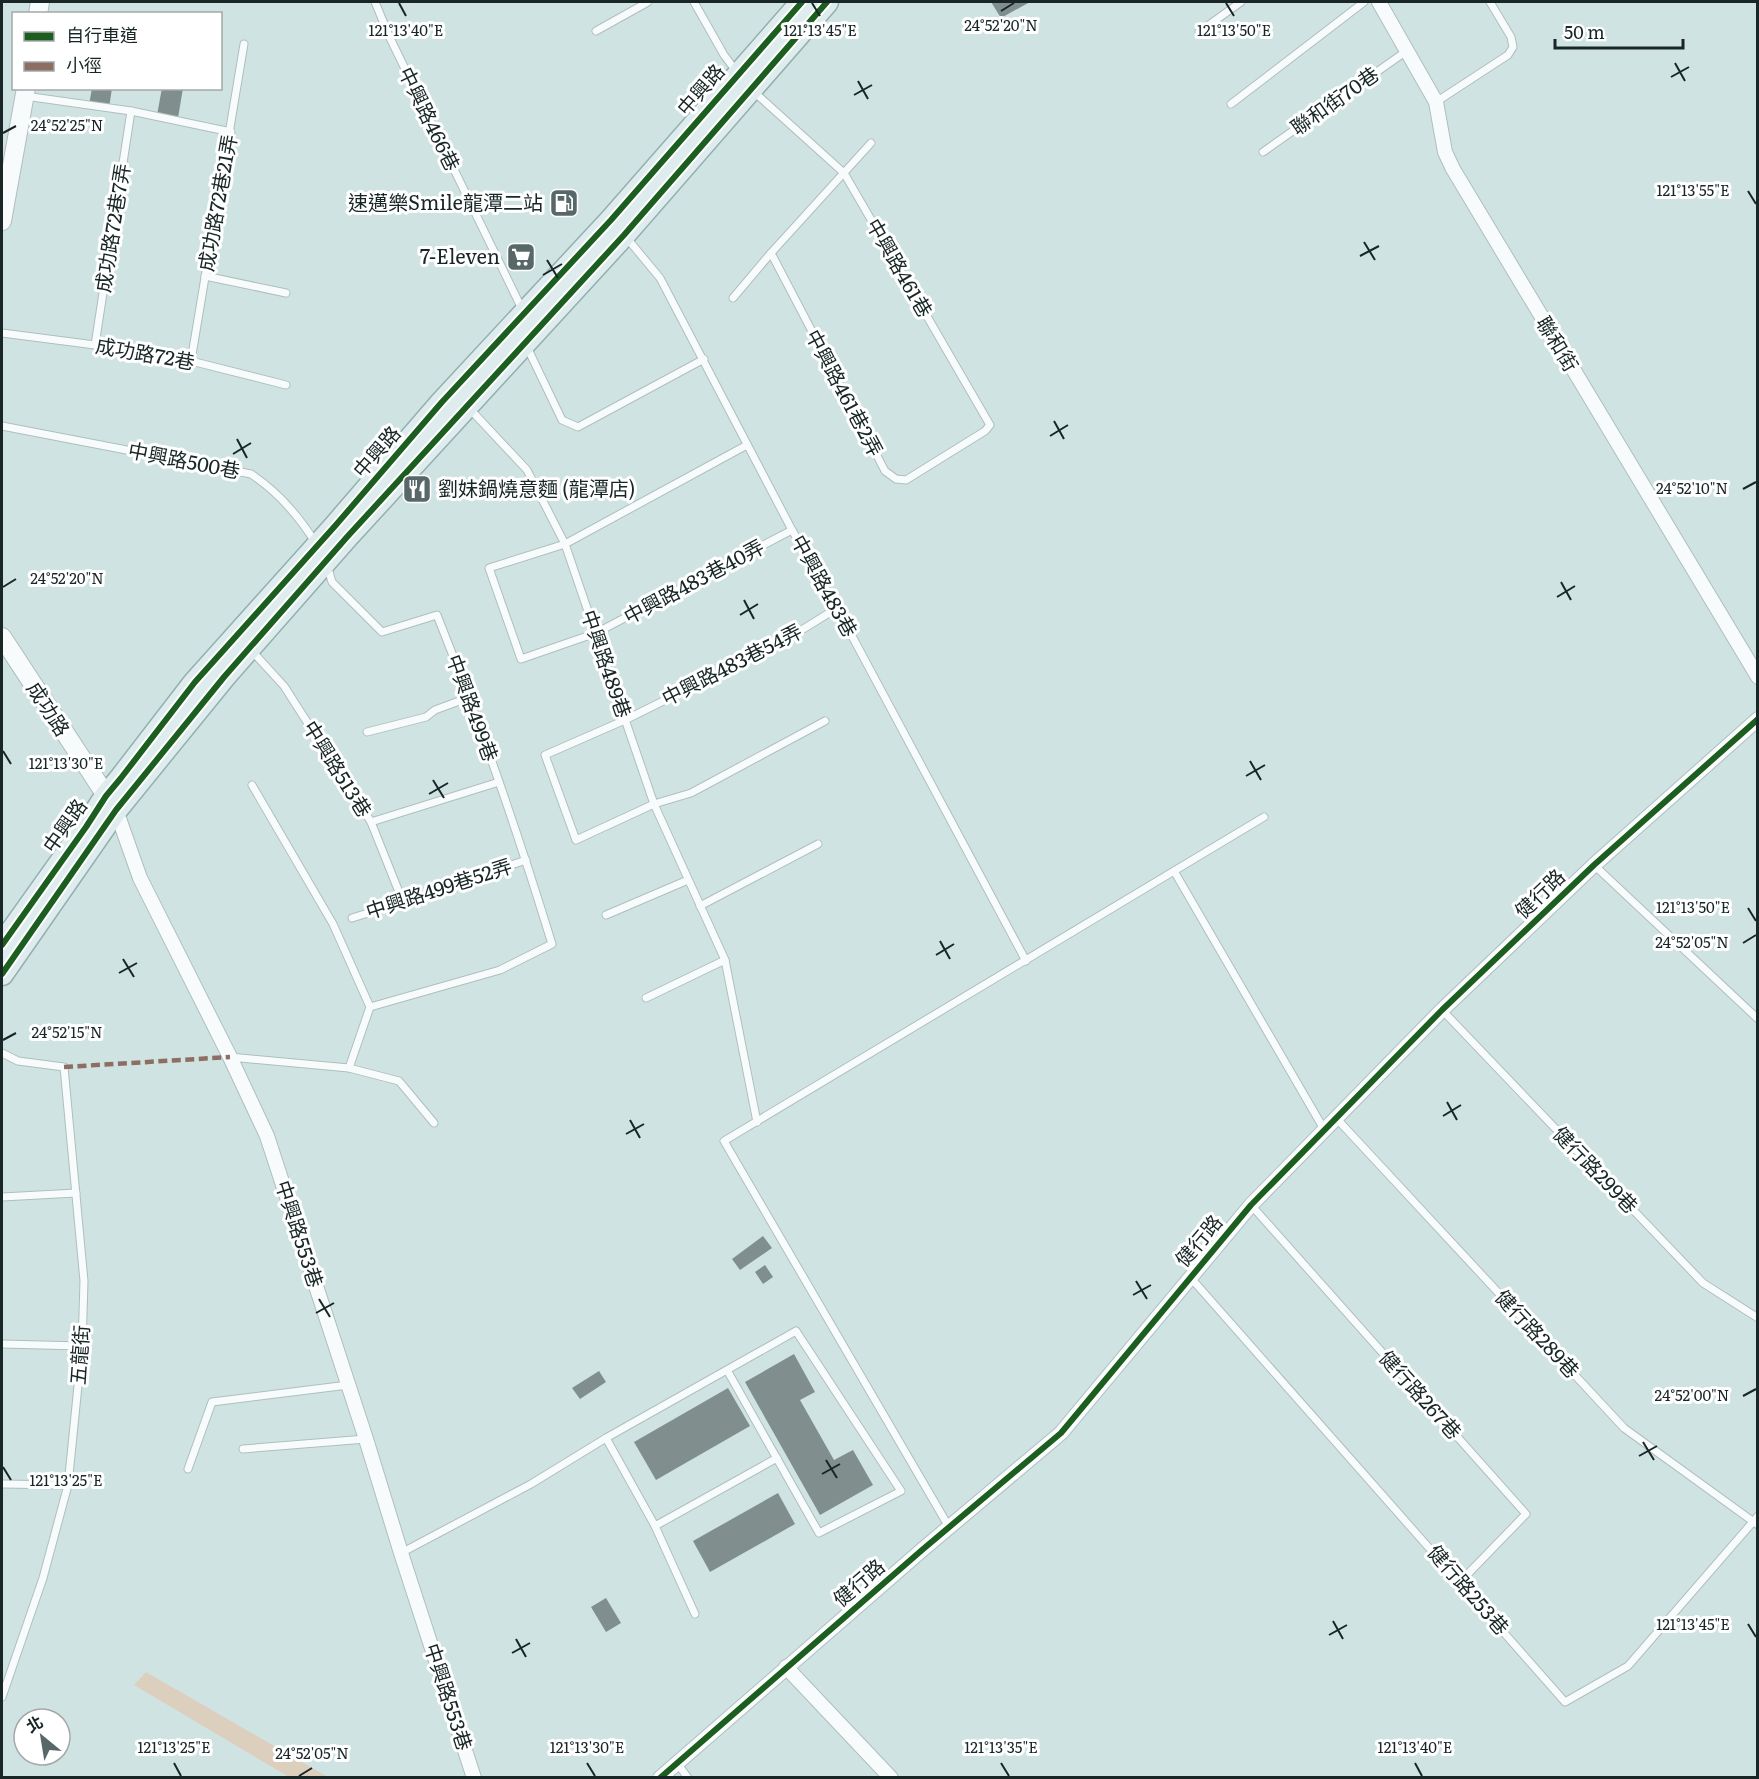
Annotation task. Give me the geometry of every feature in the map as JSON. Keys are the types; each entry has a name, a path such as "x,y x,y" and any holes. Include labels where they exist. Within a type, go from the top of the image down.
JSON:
{"main road":[{"name":"中興路","path":"745,81 802,2"},
{"name":"中興路","path":"459,400 529,329 745,81 827,2"},
{"name":"中興路","path":"2,974 111,803 195,682 321,554 347,537 459,400 529,329"},
{"name":"中興路","path":"2,945 86,827 111,803 249,648 321,554"}],"street":[{"name":"聯和街","path":"1379,2 1436,102 1445,152 1453,169 1758,676"},
{"path":"2,221 25,92"},
{"name":"成功路","path":"2,637 111,803"},
{"name":"健行路","path":"660,1778 786,1667 1061,1433 1251,1205 1442,1010 1594,865 1758,719"},
{"name":"中興路553巷","path":"111,803 140,878 267,1136 474,1778"},
{"path":"786,1667 891,1778"}],"lane":[{"name":"中興路466巷","path":"375,2 529,329 562,420 578,427 704,359"},
{"path":"596,31 648,2"},
{"name":"中興路461巷","path":"694,2 724,55 745,81 844,173 990,425 944,456"},
{"path":"1199,32 1241,2"},
{"path":"1231,104 1364,2"},
{"path":"1436,102 1508,55 1513,48 1511,37 1490,2"},
{"name":"成功路72巷21弄","path":"191,361 244,44"},
{"name":"聯和街70巷","path":"1263,152 1407,50"},
{"path":"25,92 231,132"},
{"name":"成功路72巷7弄","path":"95,345 131,111"},
{"path":"733,297 872,143"},
{"name":"中興路483巷","path":"617,227 660,278 792,530 837,608 1026,961"},
{"name":"中興路461巷2弄","path":"771,253 885,471 896,479 906,480 944,456"},
{"path":"205,276 286,293"},
{"name":"成功路72巷","path":"2,333 191,361 286,385"},
{"name":"中興路489巷","path":"459,400 527,470 565,544 654,804 725,960 757,1122"},
{"name":"中興路500巷","path":"2,426 251,474 269,486 296,514 321,554"},
{"path":"565,544 747,445"},
{"name":"中興路483巷40弄","path":"565,544 489,568 521,659 596,633 792,530"},
{"name":"中興路499巷","path":"321,554 332,582 382,632 437,615 470,698 526,860 552,944 500,970 370,1007"},
{"name":"中興路483巷54弄","path":"654,804 576,840 545,755 625,720 784,641 837,608"},
{"name":"中興路513巷","path":"249,648 284,686 370,822 403,903"},
{"path":"368,732 426,717 435,710 470,698"},
{"path":"654,804 692,793 825,721"},
{"path":"370,822 499,782"},
{"path":"252,785 333,924 370,1007 349,1068"},
{"path":"949,1527 724,1141 1264,817"},
{"path":"700,906 818,844"},
{"name":"中興路499巷52弄","path":"352,918 403,903 526,860"},
{"path":"1594,865 1758,1019"},
{"path":"1174,871 1325,1131"},
{"path":"606,915 688,880"},
{"path":"646,998 725,960"},
{"name":"健行路299巷","path":"1442,1010 1703,1283 1758,1318"},
{"name":"五龍街","path":"2,1053 18,1060 64,1067 84,1281 82,1346 68,1485 43,1578 2,1697"},
{"path":"230,1057 349,1068 399,1081 434,1123"},
{"name":"健行路289巷","path":"1336,1119 1624,1428 1756,1521"},
{"path":"2,1197 76,1193"},
{"name":"健行路267巷","path":"1251,1205 1526,1514 1460,1582"},
{"name":"健行路253巷","path":"1190,1277 1565,1702 1628,1666 1756,1521"},
{"path":"401,1553 531,1484 606,1438 796,1331 901,1491 819,1533 728,1370"},
{"path":"2,1344 82,1346"},
{"path":"188,1469 212,1402 348,1384"},
{"path":"606,1438 655,1526 695,1614"},
{"path":"243,1449 366,1439"},
{"path":"655,1526 777,1458"},
{"path":"2,1484 68,1485"},
{"path":"676,1762 688,1778"}],"shaded area":[{"path":"146,1672 328,1777 289,1777 134,1685"}],"building":[{"path":"991,2 1030,2 1001,18"},
{"path":"92,90 112,90 109,108 89,105"},
{"path":"162,90 183,90 178,118 157,115"},
{"path":"763,1236 772,1248 740,1270 732,1259"},
{"path":"765,1265 773,1277 763,1284 755,1272"},
{"path":"794,1354 815,1392 800,1400 834,1460 853,1450 873,1485 820,1515 745,1382"},
{"path":"599,1371 606,1382 580,1399 572,1388"},
{"path":"728,1388 750,1426 656,1480 634,1442"},
{"path":"778,1493 795,1524 710,1572 693,1541"},
{"path":"606,1598 621,1623 606,1632 591,1607"}],"marked path":[{"path":"64,1067 230,1057"}],"cycle path":[{"path":"2,945 106,796 195,682 442,402 611,220 802,2"},
{"path":"2,974 116,810 224,677 347,537 624,235 827,2"},
{"path":"660,1778 922,1550 1061,1433 1251,1205 1442,1010 1594,865 1758,719"}],"place":[{"name":"速邁樂Smile龍潭二站","path":"564,203"},
{"name":"7-Eleven","path":"521,257"},
{"name":"劉妹鍋燒意麵 (龍潭店)","path":"417,489"}]}
